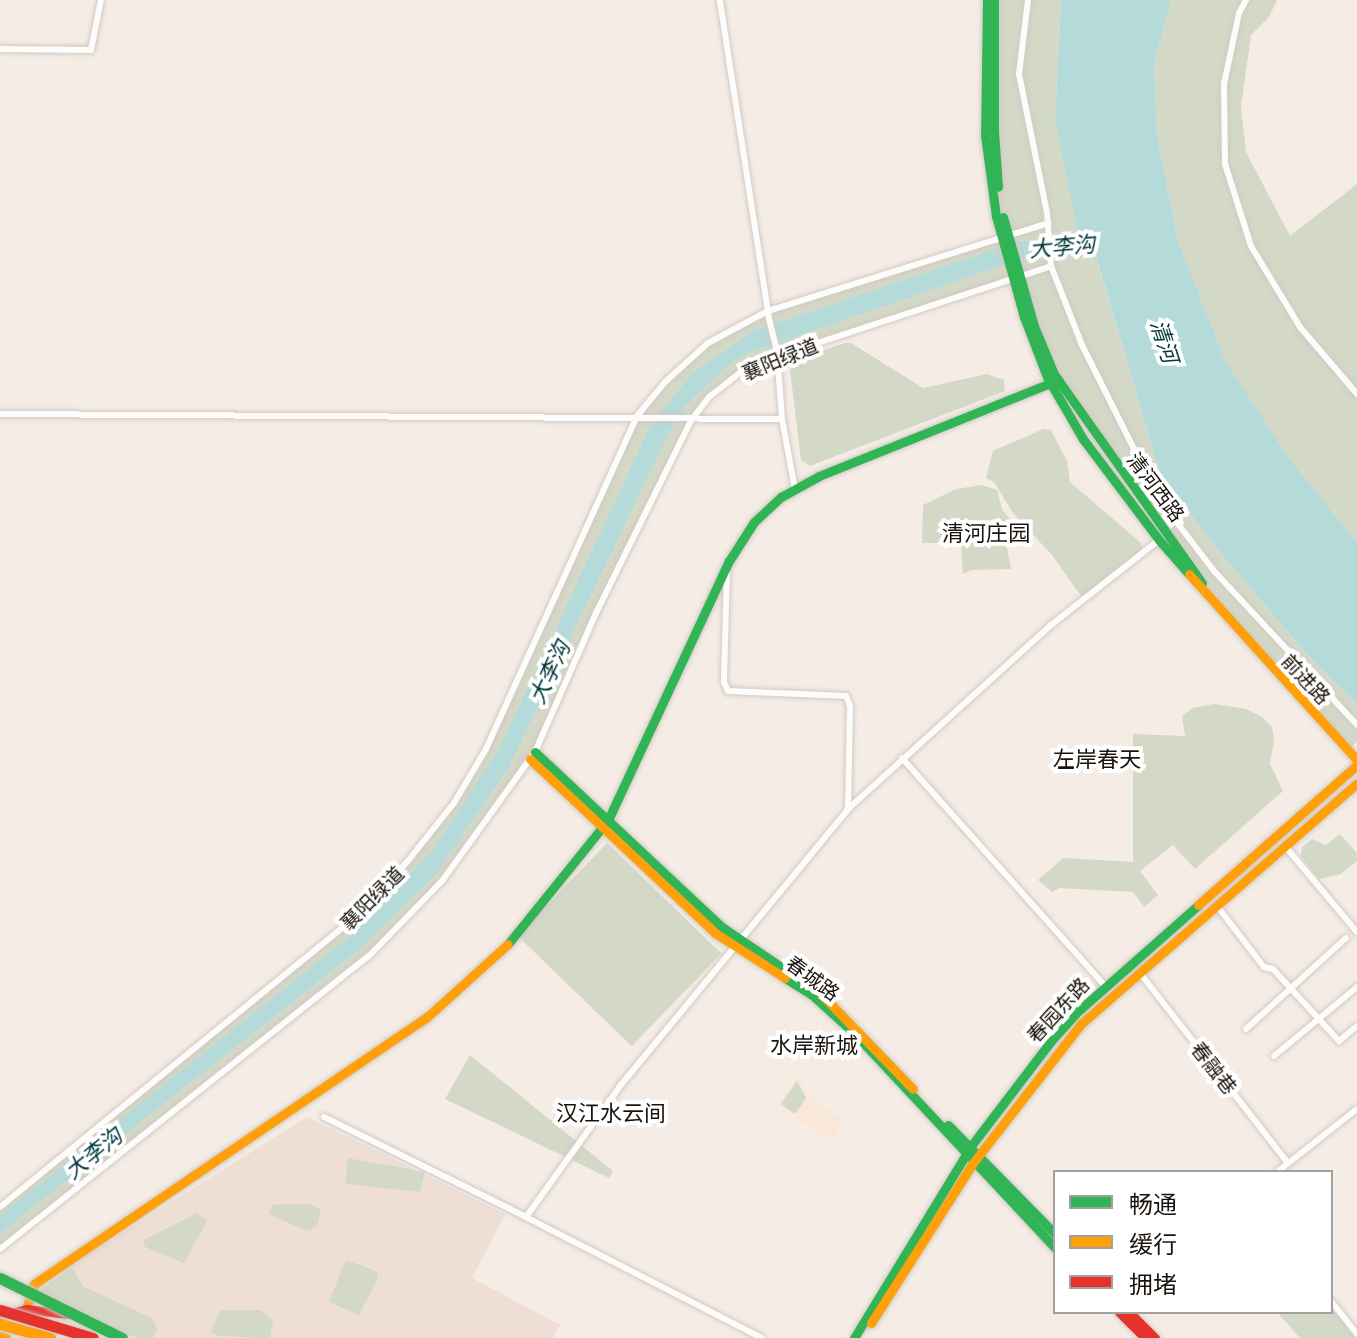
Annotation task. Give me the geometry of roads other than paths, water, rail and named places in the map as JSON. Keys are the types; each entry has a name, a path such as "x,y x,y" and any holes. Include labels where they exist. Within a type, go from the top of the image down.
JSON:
{"main road":[{"path":"987,0 985,135 1015,275 1054,379 1083,439 1159,540 1229,622"},
{"path":"994,0 994,132 1005,239"},
{"path":"26,1309 34,1284 426,1018 506,947 605,824 727,566 754,522 795,489 819,476 1054,379"},
{"name":"清河西路","path":"1054,379 1229,622"},
{"name":"前进路","path":"1229,622 1357,762"},
{"name":"春城路","path":"533,755 740,945 815,988 973,1155 1053,1246"},
{"name":"春园东路","path":"854,1338 1051,1041 1105,986 1357,762"},
{"name":"春园东路","path":"862,1338 973,1155 1066,1041 1357,783"},
{"name":"春城路","path":"973,1155 1053,1232"},
{"path":"0,1278 123,1338"},
{"path":"0,1313 45,1309 72,1315 123,1338"},
{"path":"0,1313 93,1338"},
{"path":"1121,1314 1145,1338"},
{"path":"1131,1314 1155,1338"},
{"path":"0,1324 52,1338"},
{"path":"2,1336 30,1331 52,1338"}],"street":[{"path":"0,49 91,50 101,0"},
{"path":"720,0 777,353 782,419 795,489"},
{"path":"1028,0 1019,74 1048,225 1051,262 1082,345 1151,484 1214,571 1357,725"},
{"path":"1246,0 1239,13 1224,84 1225,164 1251,246 1300,327 1357,394"},
{"name":"襄阳绿道","path":"0,1207 351,921 407,862 454,803 486,749 611,480 637,416 665,382 708,343 768,311 1048,225"},
{"name":"襄阳绿道","path":"0,1249 369,956 442,881 533,755 597,611 692,419 709,397 742,371 777,353 1051,262"},
{"path":"0,414 782,419"},
{"path":"1114,460 1151,484"},
{"path":"526,1217 620,1086 740,945 848,809 1051,625 1159,540"},
{"path":"727,566 724,682 728,691 846,696 850,706 848,809"},
{"path":"902,758 1105,986"},
{"path":"1285,846 1357,932"},
{"path":"1217,906 1264,967 1273,969 1339,1041 1357,1026"},
{"path":"1246,1029 1346,938"},
{"name":"春融巷","path":"1140,973 1288,1163"},
{"path":"1274,1056 1357,987"},
{"path":"1279,1170 1357,1109"},
{"path":"324,1117 762,1338"},
{"path":"1333,1304 1357,1334"}],"water":[{"path":"1061,0 1171,0 1154,65 1157,135 1178,241 1226,362 1287,456 1357,543 1357,703 1308,655 1218,550 1160,474 1095,253 1022,258 748,353 728,365 684,407 668,434 508,768 434,876 363,946 0,1233 0,1216 354,933 433,850 501,746 651,425 692,374 753,331 1018,242 1090,236 1077,229 1055,119"}],"district":[{"name":"清河庄园","path":"986,533"},
{"name":"左岸春天","path":"1097,759"},
{"name":"水岸新城","path":"814,1045"},
{"name":"汉江水云间","path":"611,1113"}],"water label":[{"name":"大李沟","path":"1062,246"},
{"name":"清河","path":"1165,341"},
{"name":"大李沟","path":"549,672"},
{"name":"大李沟","path":"93,1153"}]}
